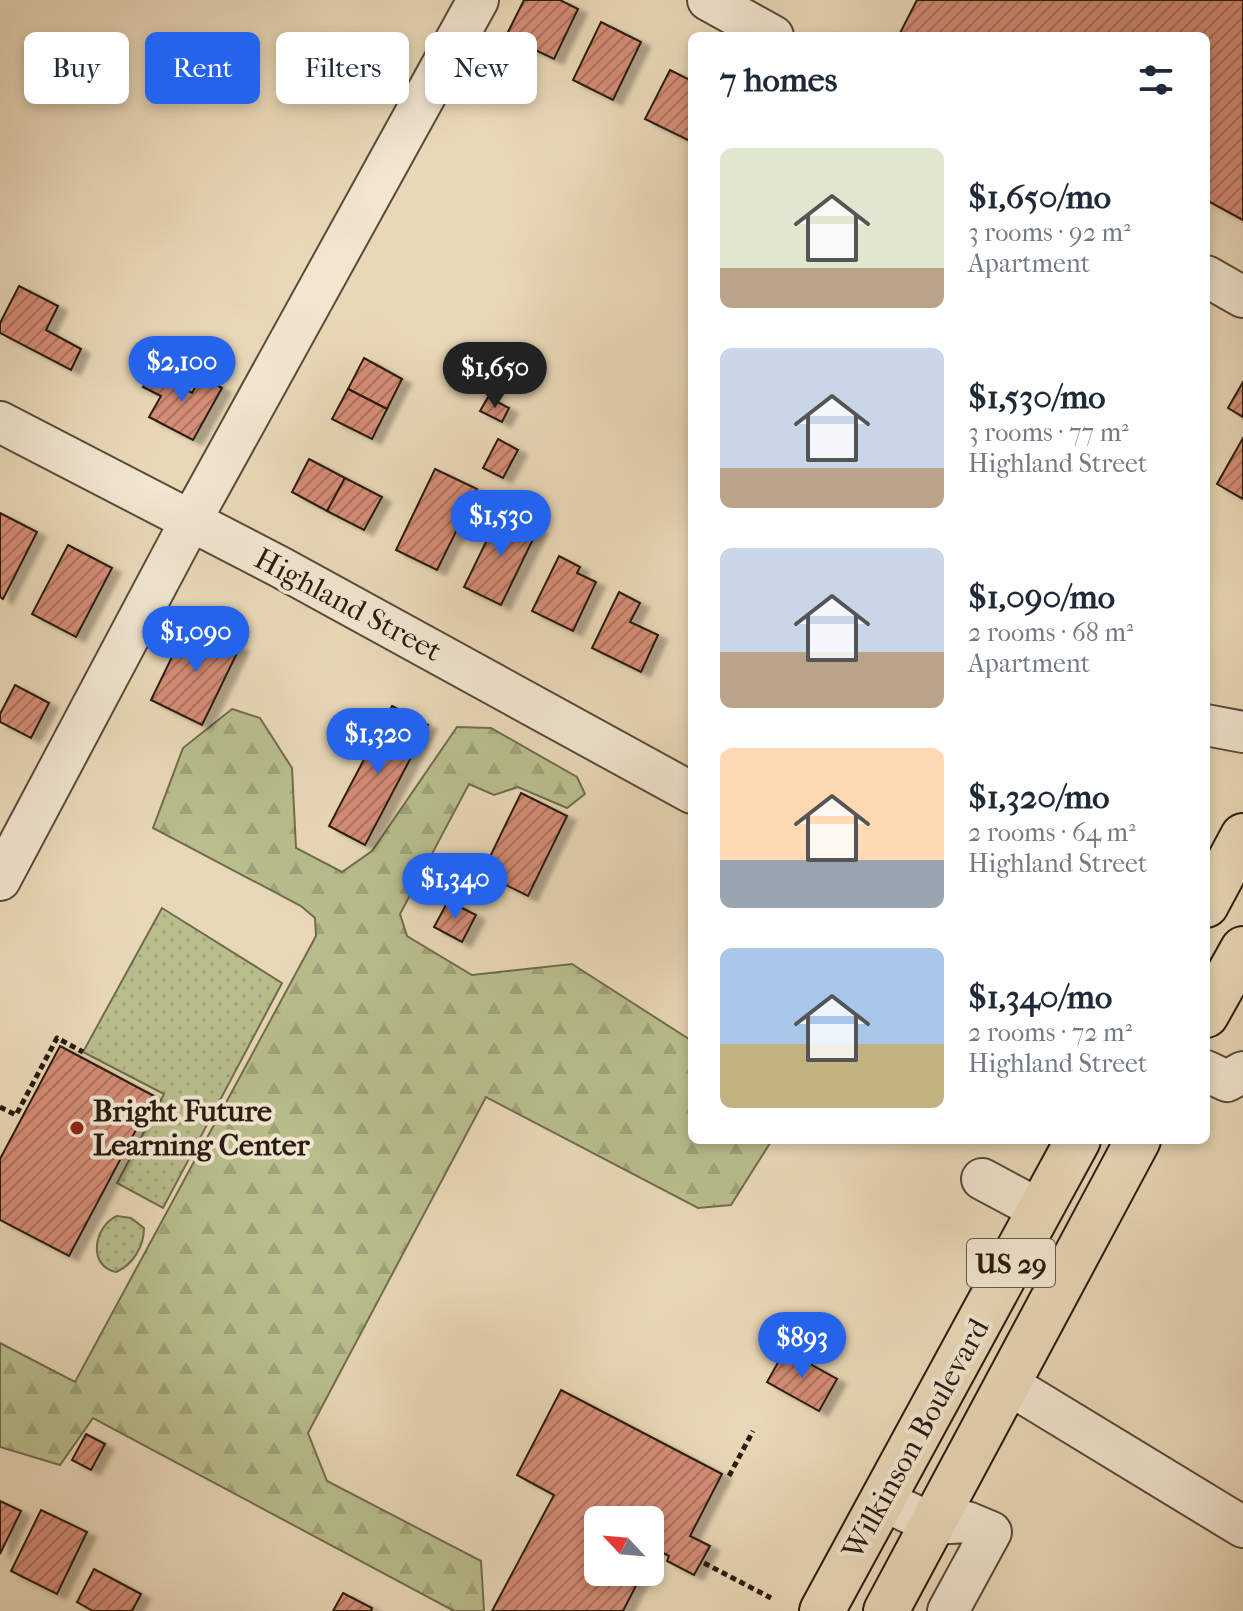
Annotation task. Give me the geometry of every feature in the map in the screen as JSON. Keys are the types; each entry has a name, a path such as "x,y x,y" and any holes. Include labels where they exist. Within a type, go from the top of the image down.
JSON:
{"main road":[{"path":"1210,898 1243,836"},
{"path":"1210,1008 1243,949"},
{"name":"Wilkinson Boulevard","path":"822,1611 1076,1144"},
{"name":"Wilkinson Boulevard","path":"886,1611 1136,1144"}],"street":[{"path":"0,880 190,522 478,0"},
{"path":"708,0 766,32"},
{"path":"1210,278 1243,297"},
{"name":"Highland Street","path":"0,422 280,567 688,791"},
{"path":"1210,726 1243,732"},
{"path":"1210,1073 1227,1081 1243,1072"},
{"path":"982,1179 1040,1210"},
{"path":"1008,1384 1243,1527"},
{"path":"882,1500 933,1524 967,1522 991,1532 948,1611"}],"path":[{"path":"0,1107 16,1115 57,1038 83,1052"},
{"path":"729,1476 753,1431"},
{"path":"704,1563 771,1598"}],"green space":[{"path":"232,709 260,718 292,768 296,848 342,872 372,851 457,727 491,728 577,777 585,794 567,808 518,787 494,795 469,784 400,914 407,936 472,975 572,964 688,1038 688,1144 769,1144 731,1205 698,1208 486,1097 308,1433 327,1481 481,1561 484,1611 454,1611 93,1418 60,1465 0,1447 0,1343 75,1382 316,936 315,918 301,906 153,828 183,748"},
{"path":"162,908 282,983 163,1208 117,1183 164,1094 83,1052"},
{"path":"117,1216 131,1218 144,1228 136,1254 128,1265 116,1272 101,1262 97,1246 103,1228"}],"building":[{"path":"524,0 560,0 578,9 554,59 537,51 537,32 508,32"},
{"path":"917,0 1243,0 1243,220 1210,202 1210,32 901,32"},
{"path":"601,22 641,42 613,100 573,80"},
{"path":"670,70 688,79 688,140 645,119"},
{"path":"19,286 58,306 46,330 81,349 71,370 0,333 0,323"},
{"path":"364,358 402,379 387,409 348,389"},
{"path":"152,371 192,393 201,377 222,388 193,440 149,417 161,396 143,387"},
{"path":"1243,382 1243,417 1228,408"},
{"path":"348,389 387,409 372,439 332,419"},
{"path":"488,397 509,408 502,422 480,411"},
{"path":"1243,438 1243,499 1217,484"},
{"path":"498,439 518,450 503,478 483,468"},
{"path":"309,459 345,478 327,511 292,492"},
{"path":"435,469 477,489 437,570 396,550"},
{"path":"345,478 382,497 364,530 327,511"},
{"path":"501,511 538,529 501,605 464,587"},
{"path":"0,513 37,532 3,599 0,597"},
{"path":"68,545 112,568 76,637 32,614"},
{"path":"559,556 580,567 577,573 596,582 573,631 532,611"},
{"path":"619,592 640,603 630,622 658,635 641,672 592,648"},
{"path":"189,622 240,647 202,725 151,700"},
{"path":"15,685 49,703 31,738 0,722 0,714"},
{"path":"392,706 428,725 365,845 329,826"},
{"path":"521,793 567,816 528,896 482,873"},
{"path":"448,901 476,915 462,942 434,927"},
{"name":"Bright Future Learning Center","path":"60,1046 154,1096 69,1256 0,1220 0,1159"},
{"path":"785,1350 837,1379 819,1411 767,1382"},
{"path":"561,1390 722,1474 690,1536 710,1546 694,1575 667,1561 669,1556 664,1553 664,1506 584,1506 584,1586 636,1586 623,1611 492,1611 554,1495 517,1475"},
{"path":"86,1434 105,1444 91,1470 72,1460"},
{"path":"0,1501 21,1511 0,1554"},
{"path":"41,1510 87,1532 57,1594 11,1571"},
{"path":"94,1569 141,1594 132,1611 93,1611 77,1602"},
{"path":"343,1593 372,1608 371,1611 333,1611"}],"place":[{"name":"Bright Future Learning Center","path":"77,1128"}]}
